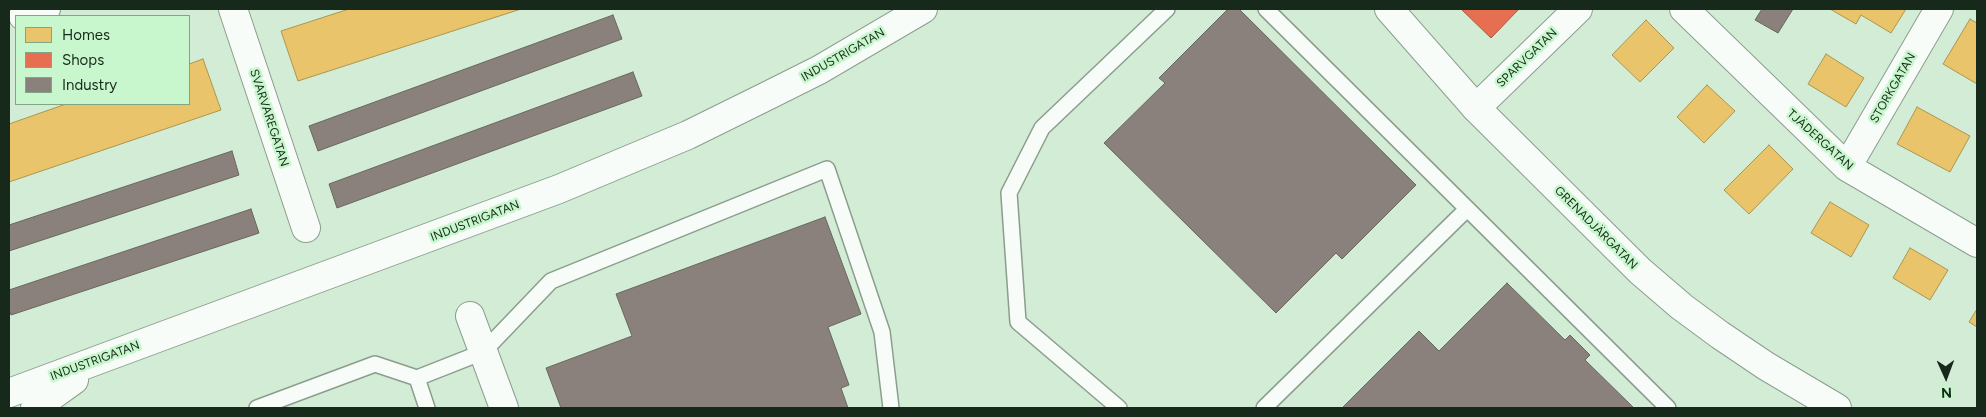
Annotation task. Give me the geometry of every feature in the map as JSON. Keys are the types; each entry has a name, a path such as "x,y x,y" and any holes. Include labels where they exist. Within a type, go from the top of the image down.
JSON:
{"street":[{"path":"26,15 46,9"},
{"name":"SVARVAREGATAN","path":"233,9 306,228"},
{"name":"INDUSTRIGATAN","path":"9,394 559,189 688,135 819,70 923,9"},
{"name":"GRENADJÄRGATAN","path":"1389,9 1476,108 1626,258 1682,307 1720,335 1766,366 1837,408"},
{"name":"SPARVGATAN","path":"1476,108 1577,9"},
{"name":"TJÄDERGATAN","path":"1684,9 1847,167 1977,243"},
{"name":"STORKGATAN","path":"1847,167 1940,9"},
{"path":"470,316 504,408"},
{"path":"35,408 106,357"}],"lane":[{"path":"1119,408 1018,322 1009,193 1042,128 1167,9"},
{"path":"1266,9 1668,408"},
{"path":"257,408 375,364 417,378 484,352 550,280 827,169 882,332 891,408"},
{"path":"1264,408 1467,209"},
{"path":"417,378 427,408"}],"building: Homes":[{"path":"349,9 521,9 298,81 281,31"},
{"path":"1830,9 1906,9 1891,33 1861,15 1856,24"},
{"path":"1970,19 1977,23 1977,84 1943,64"},
{"path":"1646,20 1674,48 1640,82 1612,55"},
{"path":"1826,54 1864,78 1846,107 1808,84"},
{"path":"203,59 221,110 9,182 9,124 63,105 190,105 190,64"},
{"path":"1707,85 1735,111 1704,143 1677,117"},
{"path":"1917,107 1970,136 1950,172 1897,144"},
{"path":"1769,145 1793,169 1749,214 1724,190"},
{"path":"1830,202 1869,225 1851,257 1811,233"},
{"path":"1910,248 1948,270 1930,300 1893,278"},
{"path":"1977,309 1977,327 1969,322"}],"building: Shops":[{"path":"1461,9 1519,9 1491,38"}],"building: Industry":[{"path":"1228,9 1239,9 1416,185 1342,259 1336,253 1276,313 1104,143 1165,83 1159,78"},
{"path":"1762,9 1793,9 1778,33 1755,20"},
{"path":"613,15 622,39 318,151 309,126"},
{"path":"633,72 642,96 337,208 329,184"},
{"path":"232,151 239,175 9,251 9,225"},
{"path":"251,209 259,233 11,315 9,309 9,290"},
{"path":"825,217 861,314 828,327 849,385 841,388 848,408 561,408 546,368 632,336 616,294"},
{"path":"1507,283 1565,340 1570,335 1590,355 1585,360 1634,408 1342,408 1419,331 1439,351"}]}
